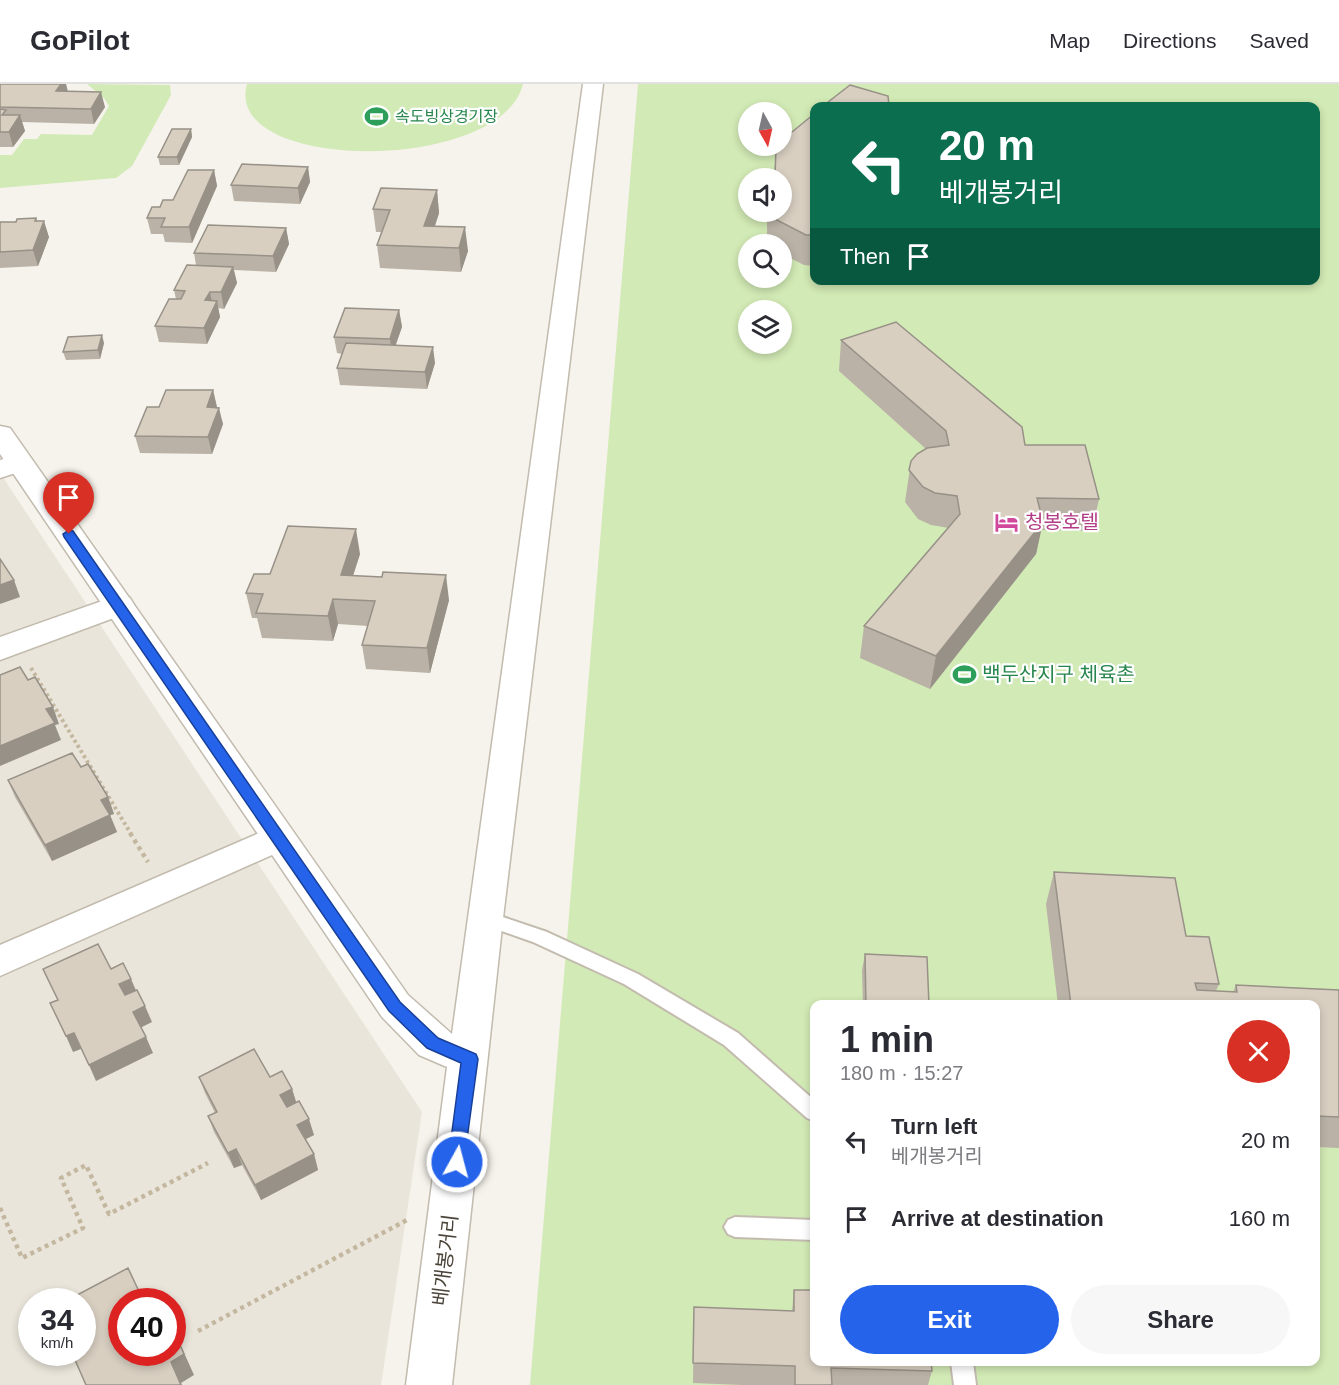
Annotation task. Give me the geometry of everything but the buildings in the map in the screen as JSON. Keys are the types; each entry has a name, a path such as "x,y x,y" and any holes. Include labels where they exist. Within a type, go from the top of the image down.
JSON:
{"street":[{"name":"베개봉거리","path":"429,1385 470,1059 485,918 593,84"},
{"path":"0,434 9,466 119,605 395,1006 433,1043 470,1059"},
{"path":"8,647 119,605"},
{"path":"0,961 278,838"}],"lane":[{"path":"485,918 540,937 631,979 731,1039 810,1108"},
{"path":"735,1227 810,1230"},
{"path":"963,1366 965,1385"}],"path":[{"path":"8,647 164,889"},
{"path":"0,1208 22,1258 83,1228 61,1178 86,1165 109,1214 208,1163"},
{"path":"198,1331 415,1216 452,1204"}],"shaded area":[{"path":"0,473 422,1112 381,1385 0,1385"}],"green space":[{"path":"87,84 170,85 171,95 132,166 116,178 0,188 0,155 12,155 24,139 37,139 41,134 92,135 109,106 104,98"},
{"name":"속도빙상경기장","path":"247,84 523,84 504,113 467,134 419,147 367,151 318,147 276,134 251,113"},
{"name":"백두산지구 체육촌","path":"638,84 1339,84 1339,1385 530,1385"}],"place":[{"name":"속도빙상경기장","path":"377,116"},
{"name":"청봉호텔","path":"1007,522"},
{"name":"백두산지구 체육촌","path":"964,674"}],"route":[{"path":"69,534 395,1006 433,1043 470,1059 457,1162"}]}
